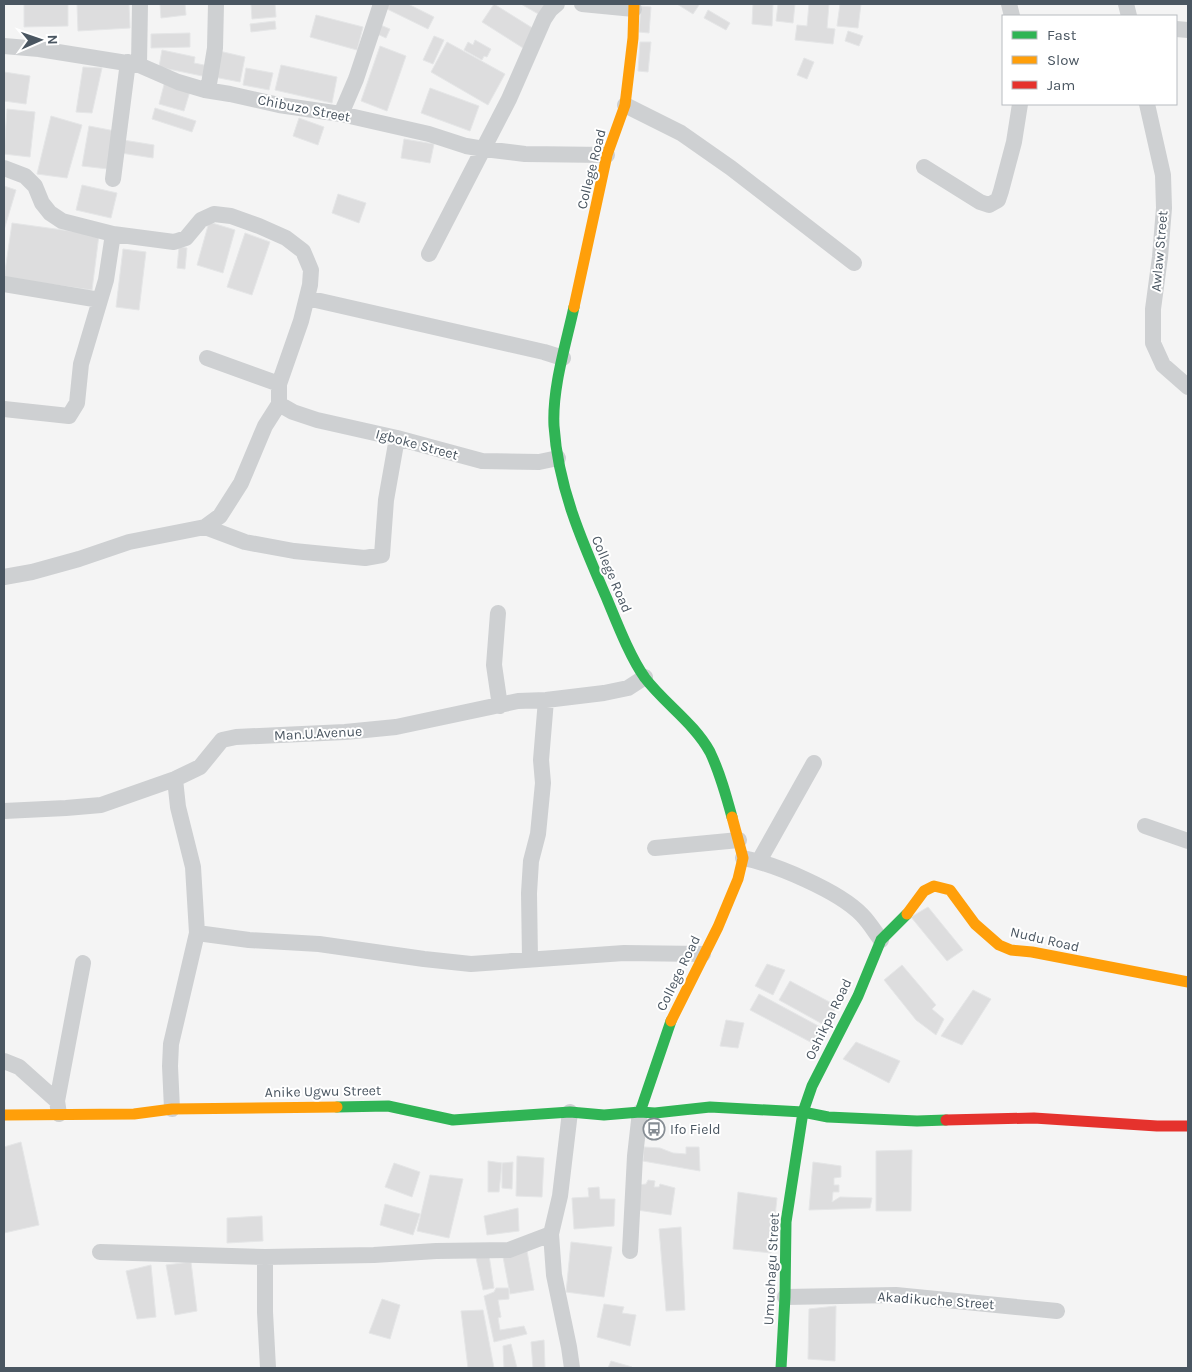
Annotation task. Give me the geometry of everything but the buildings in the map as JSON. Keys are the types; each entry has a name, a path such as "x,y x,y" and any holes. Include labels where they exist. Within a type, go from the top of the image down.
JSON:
{"street":[{"path":"113,179 134,64 140,4"},
{"path":"208,90 215,48 216,4"},
{"path":"340,114 356,79 381,4"},
{"path":"429,254 484,149 544,19 557,4"},
{"path":"582,4 634,7"},
{"name":"College Road","path":"634,7 633,38 625,105 607,155 556,393 555,417 558,458 563,486 580,539 621,633 646,677 694,731 709,751 720,775 743,858 718,927 673,1016 640,1112"},
{"name":"Chibuzo Street","path":"4,46 39,49 134,64 178,82 208,90 279,105 340,114 429,134 466,146 525,154 607,155"},
{"path":"625,105 681,133 731,168 854,263"},
{"path":"924,167 980,202 988,205 995,203 998,200 1004,183 1014,142 1020,105"},
{"name":"Awlaw Street","path":"1147,105 1163,175 1164,208 1154,309 1153,343 1163,365 1188,387"},
{"path":"4,168 25,176 35,186 42,203 50,213 62,221 113,234 174,242 186,238 201,220 214,214 231,216 286,238 303,251 312,270 307,298 279,384 279,404 265,426 241,483 220,516 205,527 129,542 79,560 4,577"},
{"path":"4,409 69,416 77,403 81,364 106,280 113,234"},
{"path":"4,284 100,300"},
{"path":"307,298 564,358"},
{"path":"207,358 279,384"},
{"name":"Igboke Street","path":"279,404 293,412 317,420 397,438 482,461 539,462 558,458"},
{"path":"205,527 245,542 294,551 365,558 382,555 386,500 397,438"},
{"path":"498,613 494,665 500,706"},
{"name":"Man.U.Avenue","path":"4,811 102,805 175,779 200,767 222,740 236,737 345,732 396,727 518,701 546,700 604,693 628,688 646,677"},
{"path":"530,959 530,869 538,834 543,783 542,752 546,700"},
{"path":"759,861 814,763"},
{"path":"172,1109 170,1066 172,1044 197,933 193,867 178,807 175,779"},
{"path":"1145,826 1188,841"},
{"path":"655,848 739,840"},
{"path":"743,858 759,861 797,876 839,897 862,914 881,940"},
{"name":"Nudu Road","path":"881,940 906,915 924,891 934,886 950,890 972,922 988,936 1008,949 1188,982"},
{"path":"197,933 249,940 319,944 471,964 624,953 703,954"},
{"name":"Oshikpa Road","path":"803,1112 812,1086 858,996 881,940"},
{"path":"58,1107 83,963"},
{"path":"4,1061 19,1067 58,1107"},
{"name":"Anike Ugwu Street","path":"4,1115 58,1107 134,1114 172,1109 388,1106 453,1120 570,1112 604,1114 655,1113 710,1107 803,1112 828,1117 917,1121 1034,1118 1157,1126 1188,1126"},
{"path":"570,1112 560,1196 551,1234 554,1275 570,1347 572,1368"},
{"path":"630,1251 635,1156 640,1112"},
{"name":"Umuohagu Street","path":"781,1368 786,1222 803,1112"},
{"path":"100,1252 358,1256 436,1251 509,1250 551,1234"},
{"path":"265,1256 268,1368"},
{"name":"Akadikuche Street","path":"784,1297 896,1295 1057,1311"}],"traffic: fast":[{"path":"574,307 560,366 554,411 556,449 566,493 589,557 634,660 645,678 696,732 710,752 720,776 732,817"},
{"path":"781,1368 785,1297 786,1222 803,1112 812,1086 858,996 881,940 907,914"},
{"path":"640,1112 671,1021"},
{"path":"337,1107 388,1106 453,1120 570,1112 604,1115 640,1112 655,1113 710,1107 803,1112 828,1117 917,1121 946,1120"}],"traffic: slow":[{"path":"574,307 607,155 625,105 633,38 634,4"},
{"path":"671,1021 718,927 738,879 743,858 732,817"},
{"path":"907,914 924,891 934,886 950,890 975,924 999,945 1011,950 1032,952 1188,982"},
{"path":"4,1115 134,1114 172,1109 337,1107"}],"traffic: jam":[{"path":"946,1120 1034,1118 1157,1126 1188,1126"}],"place":[{"name":"Ifo Field","path":"654,1129"}]}
